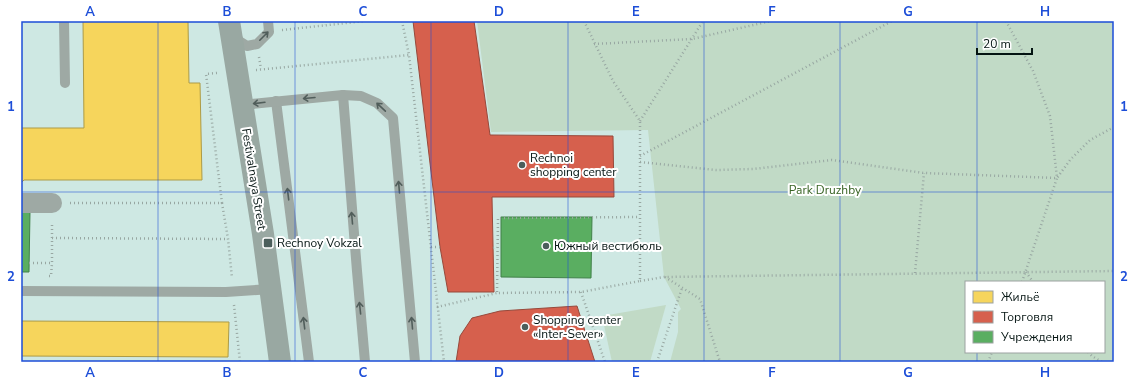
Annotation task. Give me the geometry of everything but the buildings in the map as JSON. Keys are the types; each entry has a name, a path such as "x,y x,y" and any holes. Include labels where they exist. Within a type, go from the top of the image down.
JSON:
{"street":[{"name":"Festivalnaya Street","path":"230,24 271,289 280,362"},
{"path":"21,203 52,203"}],"lane":[{"path":"64,21 65,83"},
{"path":"230,24 239,41 247,46 256,44 269,32 268,21"},
{"path":"242,105 343,95 361,96 377,103 393,118 415,362"},
{"path":"343,95 365,362"},
{"path":"276,101 310,362"},
{"path":"21,291 233,292 271,289"}],"path":[{"path":"323,21 324,25"},
{"path":"269,32 365,21"},
{"path":"402,21 409,55 444,362"},
{"path":"584,21 613,81 640,122"},
{"path":"640,281 640,122 703,21"},
{"path":"594,44 692,39 771,21"},
{"path":"640,156 892,21"},
{"path":"1006,21 1034,71 1050,116 1058,178"},
{"path":"44,276 51,276 52,203 222,203 206,74 409,55"},
{"path":"1022,281 1058,178 1070,160 1090,140 1114,127"},
{"path":"640,162 716,170 753,169 832,160 924,173 1058,178"},
{"path":"915,273 924,173"},
{"path":"497,293 498,218 640,217"},
{"path":"52,238 228,239"},
{"path":"431,247 440,247"},
{"path":"493,248 497,247"},
{"path":"30,263 52,263"},
{"path":"437,307 497,293 581,292 664,277 1114,271"},
{"path":"1026,272 1032,281"},
{"path":"664,277 700,299 720,362"},
{"path":"657,362 682,288"},
{"path":"581,292 605,362"},
{"path":"1089,353 1102,362"}],"green space":[{"name":"Park Druzhby","path":"477,21 1114,21 1114,362 670,362 678,332 678,312 681,309 664,277 648,130 491,132"},
{"path":"666,305 650,362 612,362 602,316"}],"place":[{"name":"Rechnoi shopping center","path":"522,165"},
{"name":"Rechnoy Vokzal","path":"268,243"},
{"name":"Южный вестибюль","path":"546,246"},
{"name":"Shopping center «Inter-Sever»","path":"525,327"}]}
